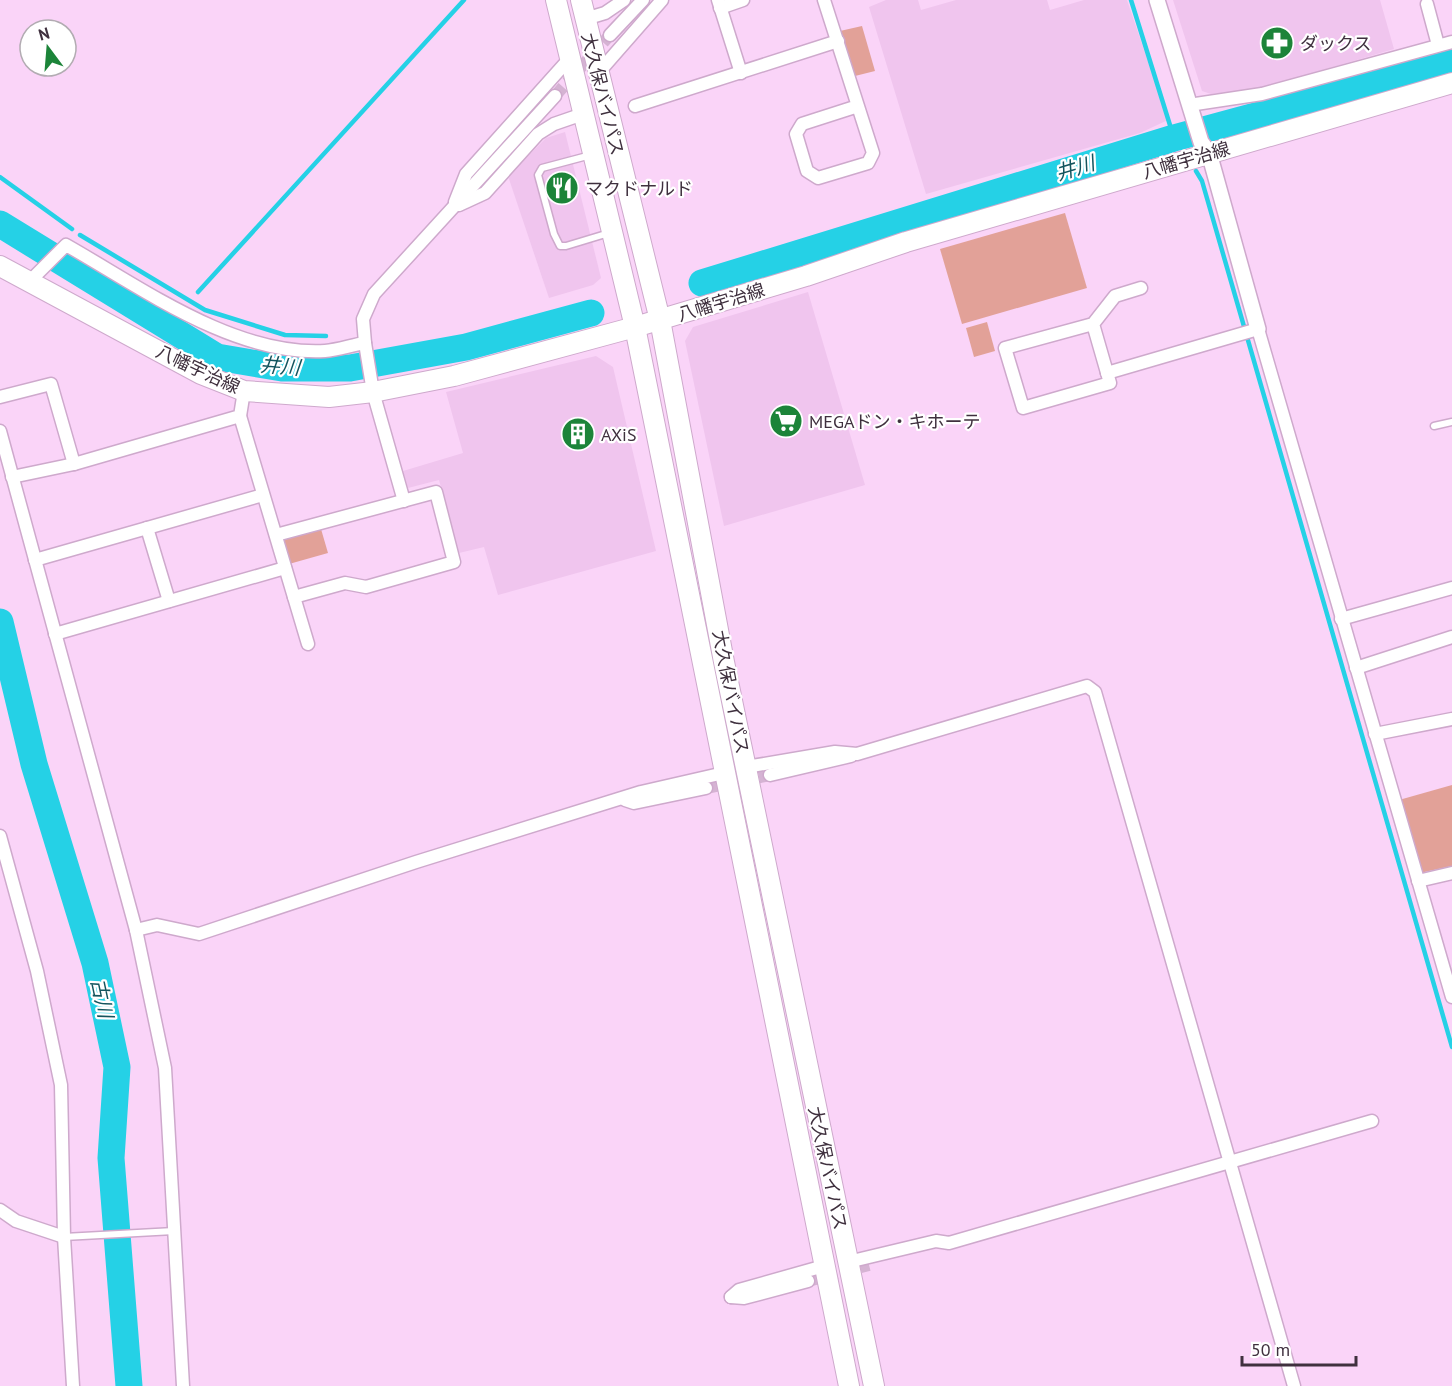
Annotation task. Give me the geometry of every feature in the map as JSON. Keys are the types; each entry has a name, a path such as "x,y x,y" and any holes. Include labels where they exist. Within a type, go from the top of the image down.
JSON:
{"main road":[{"name":"大久保バイパス","path":"556,0 635,327 849,1386"},
{"name":"大久保バイパス","path":"583,9 660,320 746,767 874,1386"},
{"name":"八幡宇治線","path":"0,266 35,275 201,374 244,391 330,397 373,386 454,376 635,327 1205,148 1452,83"}],"street":[{"path":"583,9 605,13 624,0"},
{"path":"610,35 643,0"},
{"path":"599,72 662,0"},
{"path":"741,73 719,4 743,0"},
{"path":"824,0 838,41 873,153 868,162 818,178 807,171 796,134 802,124 858,106"},
{"path":"1157,0 1205,148 1254,331 1452,997"},
{"path":"1427,4 1438,45"},
{"path":"635,106 838,41"},
{"path":"1191,109 1262,94 1452,42"},
{"path":"453,208 466,174 570,58"},
{"path":"404,501 373,386 363,319 374,294 555,96"},
{"path":"453,208 485,193 538,134 554,124 583,114"},
{"path":"35,275 66,245 224,334 276,347 325,351 365,343"},
{"path":"1093,324 1110,383 1023,408 1005,348 1093,324 1115,296 1141,288"},
{"path":"1107,373 1254,331"},
{"path":"0,397 51,384 74,464"},
{"path":"244,391 240,416 308,644"},
{"path":"12,477 74,464 240,416"},
{"path":"0,431 136,930 165,1068 172,1231 183,1386"},
{"path":"276,535 436,492 454,562 366,587 345,583 294,597"},
{"path":"35,560 263,495"},
{"path":"147,528 169,602"},
{"path":"55,634 285,568"},
{"path":"1341,619 1452,588"},
{"path":"1356,668 1452,638"},
{"path":"770,775 856,754 1087,686 1095,692 1294,1386"},
{"path":"1375,734 1452,718"},
{"path":"746,767 835,752 856,754"},
{"path":"136,930 158,925 199,934 416,862 641,792 724,773"},
{"path":"624,799 634,803 706,788"},
{"path":"0,836 37,971 61,1085 70,1237 73,1386"},
{"path":"1418,881 1452,873"},
{"path":"1439,952 1452,949"},
{"path":"869,1265 1229,1160 1372,1122"},
{"path":"0,1210 16,1221 70,1237"},
{"path":"848,1262 936,1241 949,1243"},
{"path":"808,1281 744,1298 731,1297 739,1290 824,1266"}],"lane":[{"path":"593,155 545,167 539,170 538,175 554,234 560,246 613,232"},
{"path":"1434,426 1452,422"},
{"path":"70,1237 172,1231"}],"shaded area":[{"path":"886,0 918,0 921,10 956,0 1047,0 1050,10 1084,0 1127,0 1168,120 1140,133 926,194 869,7"},
{"name":"ダックス","path":"1173,0 1380,0 1394,49 1275,84 1250,90 1211,94 1202,91"},
{"path":"862,26 875,71 855,76 840,31"},
{"path":"565,132 601,278 593,285 549,298 508,176 546,138"},
{"path":"1065,213 1087,288 962,324 940,249"},
{"name":"MEGAドン・キホーテ","path":"808,292 865,485 724,526 685,341 693,327"},
{"path":"987,322 995,351 974,357 966,328"},
{"path":"596,356 613,367 656,551 498,595 484,547 459,553 439,480 408,488 403,471 463,453 446,392"},
{"path":"321,529 328,553 289,564 282,539"},
{"path":"1452,785 1452,866 1420,873 1399,800"}],"waterway":[{"path":"198,292 464,0"},
{"path":"1131,0 1174,138 1181,148"},
{"name":"井川","path":"702,283 1174,138 1452,63"},
{"path":"1196,171 1202,181 1452,1047"},
{"path":"0,177 72,229"},
{"name":"井川","path":"0,224 217,357 282,368 350,368 466,347 591,313"},
{"path":"80,235 205,310 285,335 326,336"},
{"name":"古川","path":"0,622 34,764 95,963 117,1067 111,1158 129,1386"}],"tunnel":[{"path":"555,96 610,35"},
{"path":"706,788 770,775"},
{"path":"808,1281 869,1265"}],"place":[{"name":"ダックス","path":"1277,43"},
{"name":"マクドナルド","path":"562,188"},
{"name":"MEGAドン・キホーテ","path":"786,421"},
{"name":"AXiS","path":"578,434"}]}
